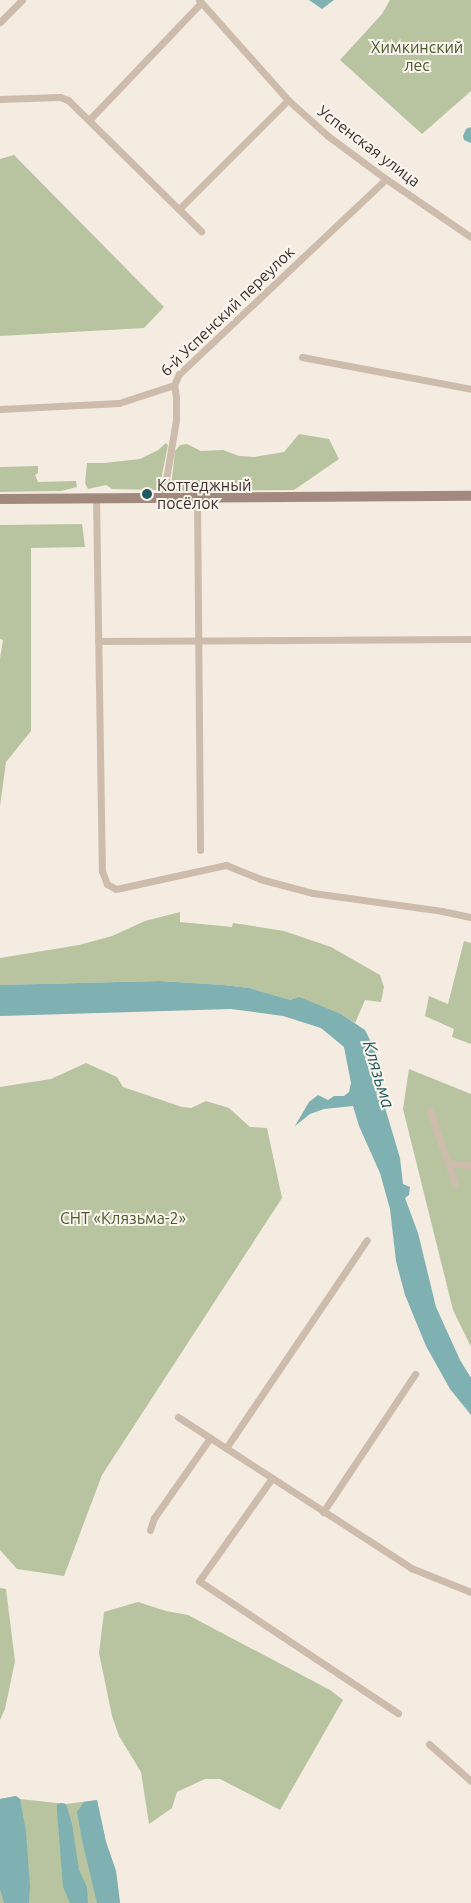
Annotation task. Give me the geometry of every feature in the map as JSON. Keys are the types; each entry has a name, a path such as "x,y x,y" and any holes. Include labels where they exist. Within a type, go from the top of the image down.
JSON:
{"main road":[{"path":"0,499 471,496"}],"street":[{"path":"0,22 22,0"},
{"path":"89,120 200,1"},
{"name":"Успенская улица","path":"200,1 288,100 334,141 471,237"},
{"path":"0,99 60,97 68,100 201,231"},
{"path":"180,209 288,100"},
{"name":"6-й Успенский переулок","path":"0,409 119,403 174,385 179,374 194,359 386,179"},
{"path":"302,357 471,389"},
{"path":"163,497 176,420 174,385"},
{"path":"197,497 200,850"},
{"path":"96,498 102,871 107,884 116,889 226,865 260,879 313,893 442,910 471,917"},
{"path":"98,641 471,639"},
{"path":"430,1111 455,1184"},
{"path":"448,1163 471,1164"},
{"path":"226,1448 367,1240"},
{"path":"323,1512 415,1374"},
{"path":"178,1417 411,1568 471,1592"},
{"path":"150,1530 154,1518 210,1438"},
{"path":"272,1478 199,1581 398,1713"},
{"path":"428,1744 471,1781"}],"green space":[{"name":"Химкинский лес","path":"390,0 471,0 471,91 422,134 340,60 382,14"},
{"path":"14,155 164,307 144,328 0,336 0,159"},
{"path":"299,434 329,439 339,459 294,490 177,491 171,487 175,451 180,445 187,444 201,451 223,450 239,456 254,457 284,452"},
{"path":"166,443 168,445 159,490 112,489 106,485 88,489 85,483 87,463 140,459 158,450"},
{"path":"38,466 38,473 35,475 38,482 76,481 77,487 61,491 0,492 0,467"},
{"path":"82,524 85,547 31,548 31,731 6,762 0,806 0,659 3,640 0,639 0,525"},
{"path":"180,912 180,922 232,927 233,923 284,931 331,947 380,975 384,987 381,1002 365,1000 355,1023 341,1014 249,988 224,985 160,981 0,985 0,958 79,945 112,936 145,921"},
{"path":"464,941 471,943 471,1044 452,1037 454,1029 425,1016 429,996 448,1004"},
{"name":"СНТ «Клязьма-2»","path":"86,1063 117,1077 123,1087 182,1107 191,1108 206,1101 229,1108 250,1127 267,1128 282,1198 102,1475 64,1576 17,1569 0,1550 0,1087 51,1079"},
{"path":"409,1069 471,1094 471,1347 453,1310 403,1109"},
{"path":"0,1588 6,1589 15,1661 5,1709 0,1720"},
{"path":"138,1602 166,1611 188,1615 330,1690 343,1700 280,1810 220,1779 205,1779 177,1792 172,1808 149,1824 141,1772 119,1736 112,1716 99,1653 104,1612"},
{"path":"16,1796 20,1799 66,1804 97,1800 106,1842 116,1871 120,1903 0,1903 0,1799"}],"water":[{"path":"309,0 334,0 322,9"},
{"path":"471,127 471,143 464,140 463,136 466,129"},
{"name":"Клязьма","path":"160,981 249,988 291,1000 299,997 341,1014 365,1030 375,1050 378,1070 383,1077 378,1084 400,1158 403,1184 410,1187 409,1195 405,1198 418,1233 436,1307 460,1360 471,1378 471,1415 450,1389 426,1346 405,1295 396,1261 390,1209 380,1173 359,1126 353,1106 324,1109 310,1114 295,1126 309,1102 318,1095 328,1100 334,1096 344,1096 349,1092 351,1083 344,1047 321,1028 283,1016 231,1009 0,1016 0,985"},
{"path":"16,1796 20,1799 26,1832 30,1886 29,1903 4,1903 0,1889 0,1799"},
{"path":"97,1800 106,1842 116,1871 120,1903 97,1903 82,1840 77,1812 84,1802"},
{"path":"57,1804 66,1804 72,1824 79,1870 87,1887 88,1903 70,1903 63,1887 57,1811"}],"place":[{"name":"Коттеджный посёлок","path":"147,494"}]}
